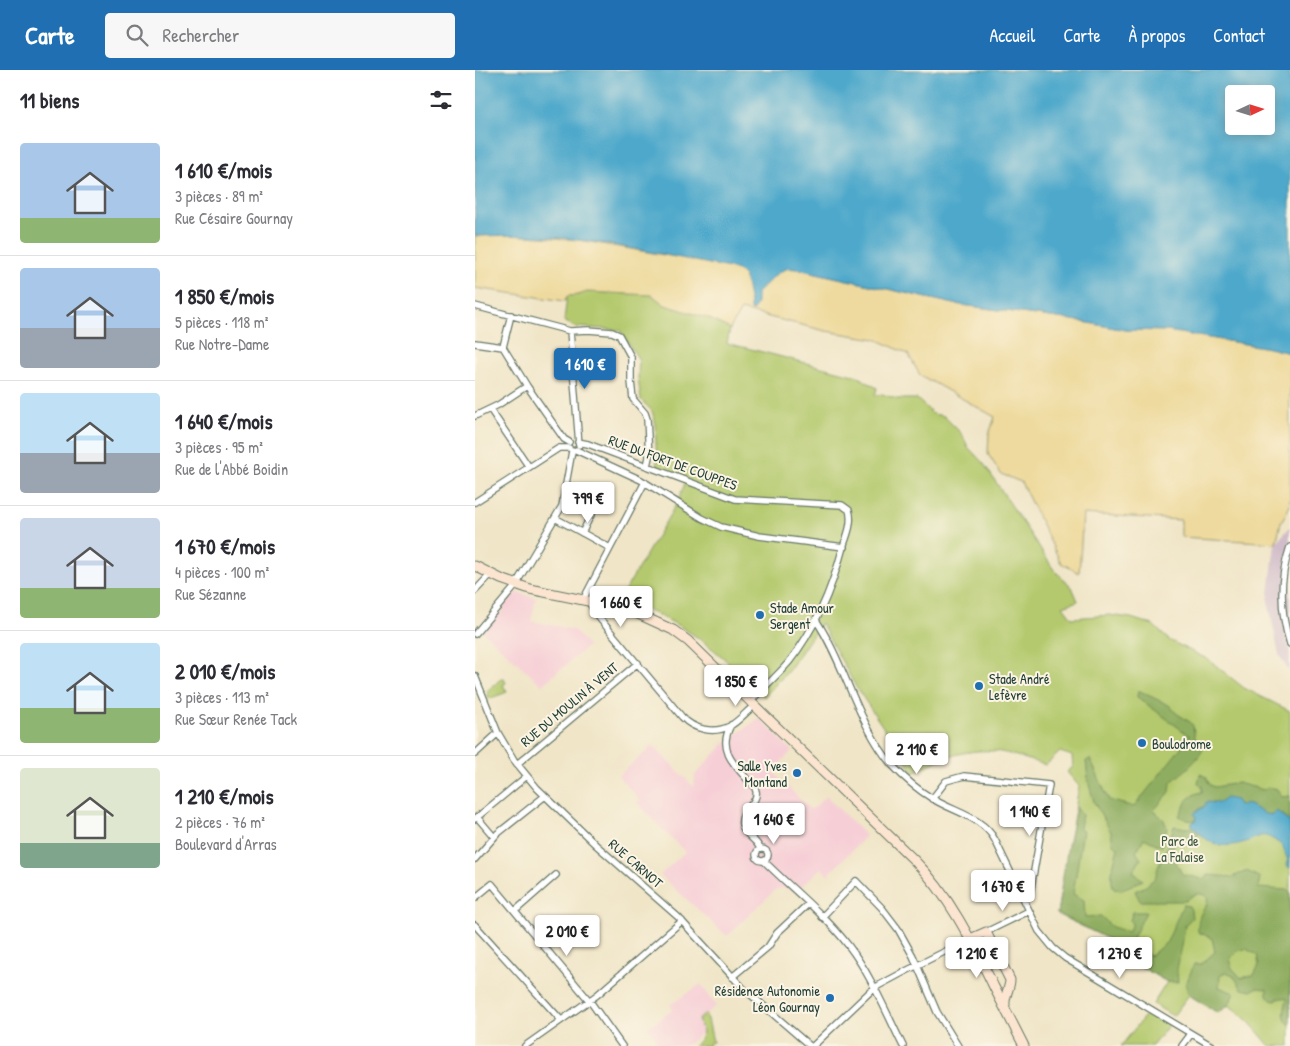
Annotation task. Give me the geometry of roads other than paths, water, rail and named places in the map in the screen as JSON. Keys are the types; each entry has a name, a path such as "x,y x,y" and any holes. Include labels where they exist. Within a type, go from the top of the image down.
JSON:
{"street":[{"path":"475,306 570,331 586,330 614,333 620,337 630,354 633,398 647,419 649,457 647,466"},
{"path":"511,315 503,347 527,386 564,440 572,448 645,482 702,518 725,529 759,536 844,546 830,592 816,620 787,663 753,703 731,725 722,729 699,728 689,723 586,600"},
{"path":"475,502 559,448 579,446 570,331"},
{"path":"475,343 503,347"},
{"path":"475,416 527,386"},
{"path":"490,409 529,467"},
{"name":"RUE DU FORT DE COUPPES","path":"578,442 588,444 735,499 842,505 848,508 851,519 844,546"},
{"path":"475,634 516,584 564,501 572,448"},
{"path":"586,600 610,548 645,482"},
{"path":"582,533 602,493"},
{"path":"555,518 610,548"},
{"path":"1290,547 1283,580 1283,615 1290,644"},
{"path":"475,566 516,584 546,593 627,609 673,630 693,646 922,868 946,898 970,939 1024,1046"},
{"path":"475,591 491,574"},
{"path":"816,620 881,750 901,774 932,799 978,822 989,830 1042,936 1061,956 1212,1046"},
{"name":"RUE DU MOULIN À VENT","path":"517,764 638,664"},
{"name":"RUE CARNOT","path":"475,676 498,733 517,764 545,796 682,921 732,976 812,1046"},
{"path":"731,725 727,735 729,758 754,785 757,792 743,816 742,825 746,833 759,845 760,849 756,853 756,858 764,861 838,932 854,952 903,1046"},
{"path":"475,754 498,733"},
{"path":"495,836 476,818 527,776"},
{"path":"932,799 943,783 960,777 971,776 1049,785 1030,893 1023,898"},
{"path":"475,859 495,836 545,796"},
{"path":"515,911 556,875"},
{"path":"821,917 855,881 889,917 905,941 936,1008 959,1046"},
{"path":"475,898 492,884 590,1000 622,1046"},
{"path":"732,976 768,947 777,933 808,904"},
{"path":"812,1046 874,988 1029,911"},
{"path":"525,1046 590,1000 635,964 682,921"},
{"path":"475,925 561,1020"},
{"path":"986,932 1009,980 1005,1006"},
{"path":"996,989 1001,991 1008,988"},
{"path":"1182,1046 1191,1034"}],"water":[{"path":"475,70 1290,70 1290,353 1168,331 1125,330 1073,320 954,304 798,269 786,269 778,273 757,293 757,303 753,311 750,310 744,276 738,270 579,240 527,236 475,236"},
{"path":"1226,798 1236,800 1239,805 1249,805 1271,815 1277,811 1290,823 1290,868 1287,866 1288,861 1282,845 1269,837 1261,836 1233,845 1219,845 1207,840 1191,824 1195,821 1194,813 1205,806 1206,802 1219,803"}],"place":[{"name":"Stade Amour Sergent","path":"760,615"},
{"name":"Stade André Lefèvre","path":"979,686"},
{"name":"Boulodrome","path":"1142,743"},
{"name":"Salle Yves Montand","path":"797,773"},
{"name":"Résidence Autonomie Léon Gournay","path":"830,998"}],"park label":[{"name":"Parc de La Falaise","path":"1180,848"}]}
